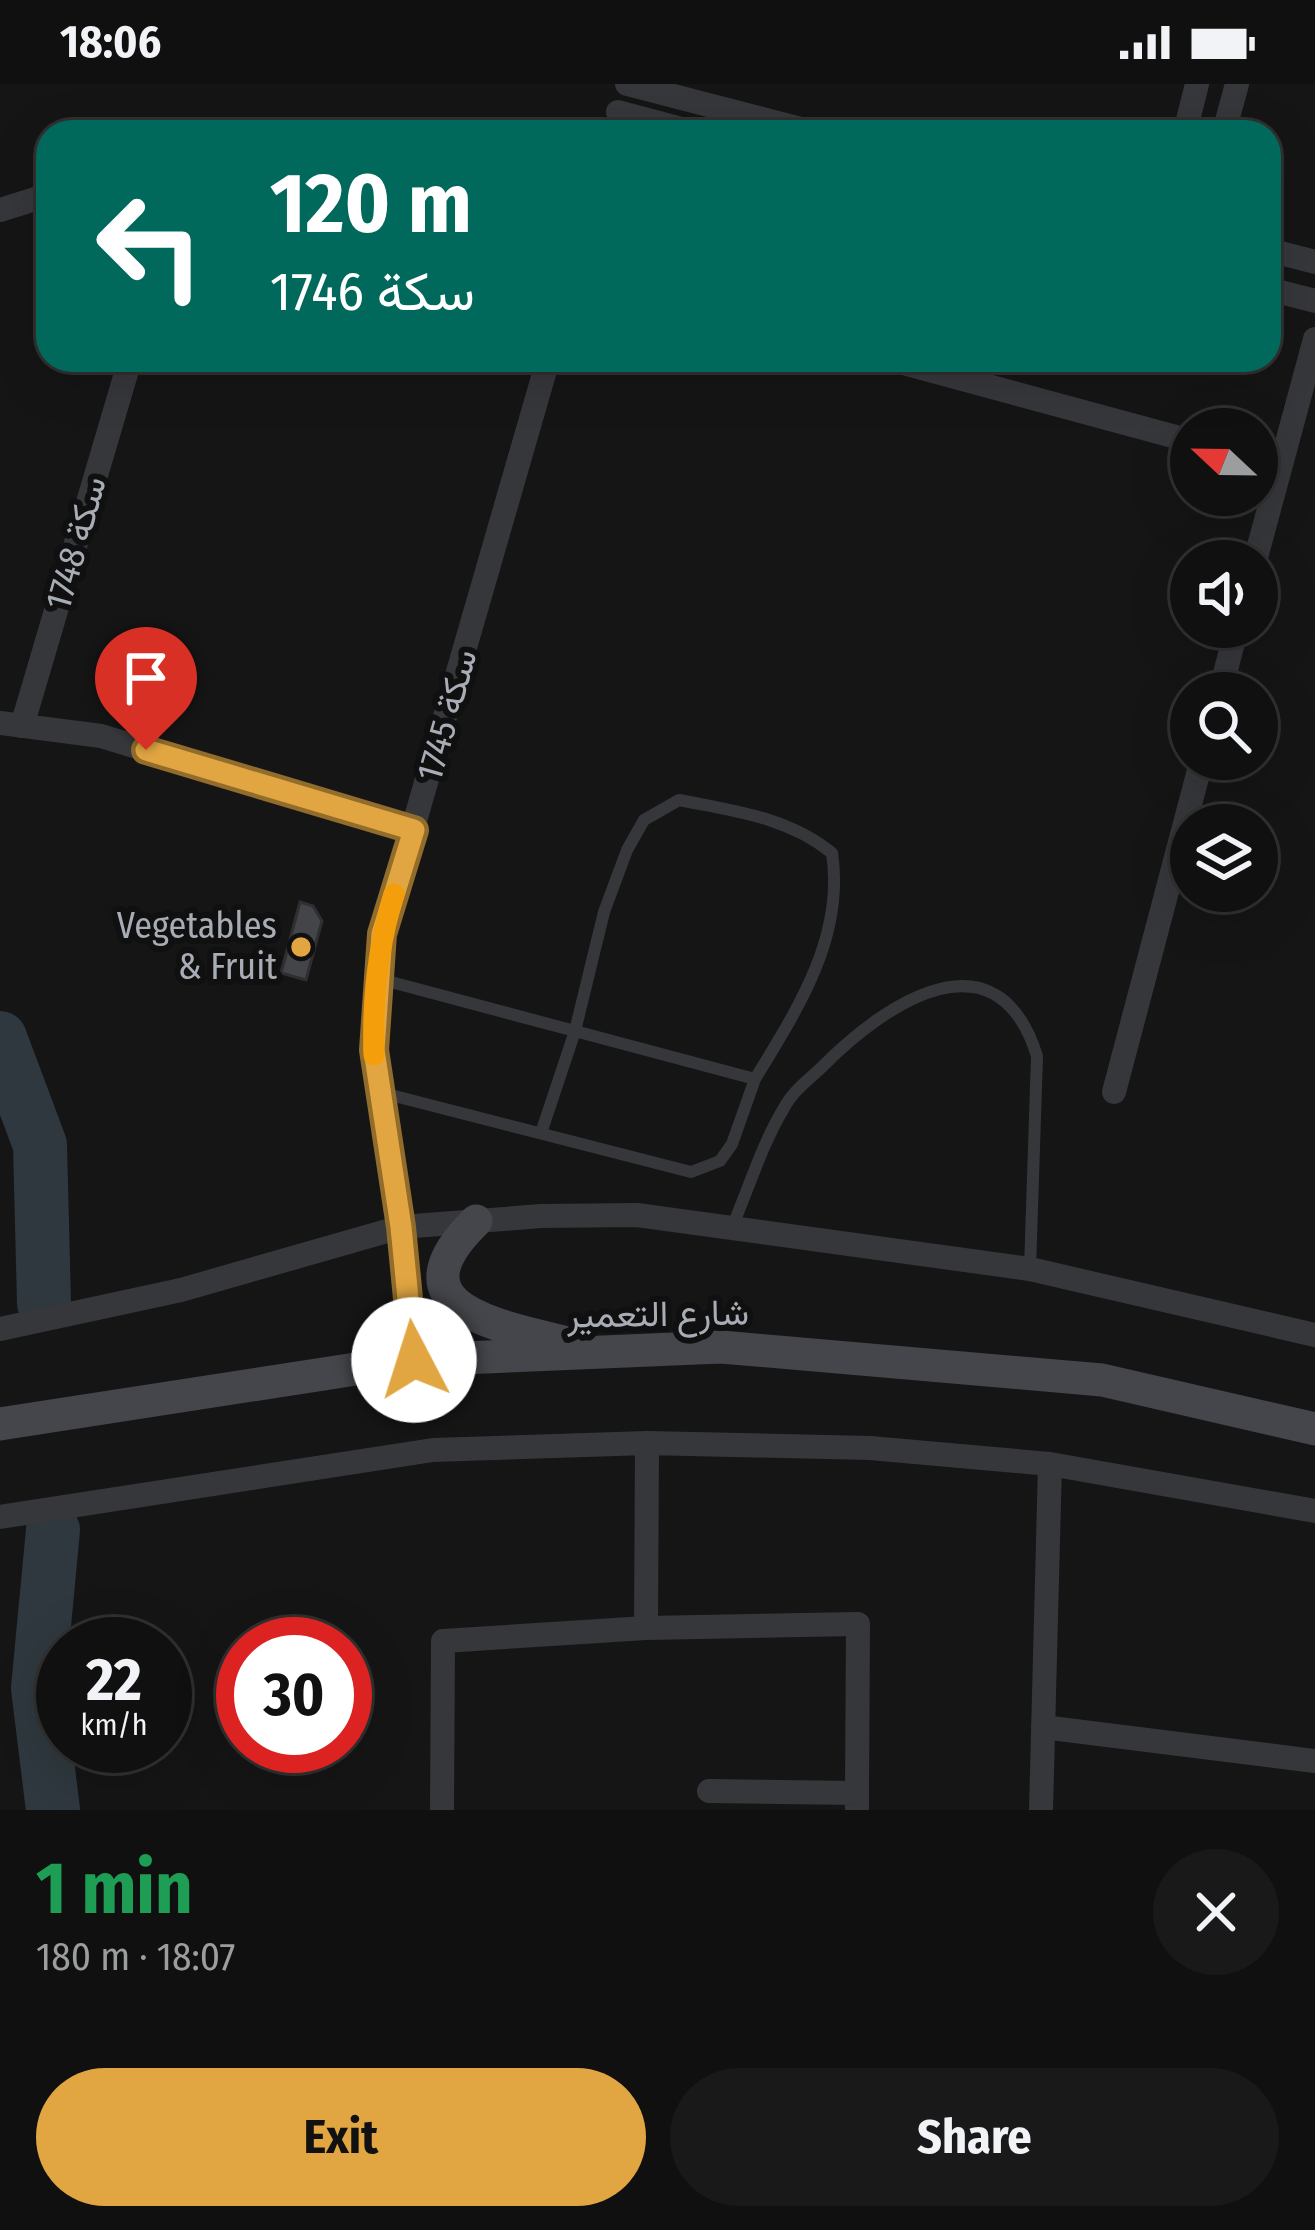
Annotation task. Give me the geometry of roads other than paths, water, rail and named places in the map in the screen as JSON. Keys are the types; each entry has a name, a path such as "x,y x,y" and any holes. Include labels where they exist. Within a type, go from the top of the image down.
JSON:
{"main road":[{"path":"476,1221 455,1241 443,1264 445,1286 454,1302 489,1324 601,1352"},
{"name":"شارع التعمير","path":"0,1424 414,1360 721,1347 1102,1380 1315,1429"}],"street":[{"path":"617,120 627,84 766,120"},
{"path":"1187,120 1197,84"},
{"path":"1227,120 1237,84"},
{"path":"0,209 36,198"},
{"path":"1281,253 1315,262"},
{"path":"1281,292 1315,302"},
{"path":"1278,438 1315,339"},
{"name":"سكة 1748","path":"11,724 126,372"},
{"name":"سكة 1745","path":"414,1360 401,1227 378,1092 376,978 382,934 545,372"},
{"path":"936,372 1170,435"},
{"path":"11,724 101,736 414,830"},
{"path":"1114,1093 1196,780"},
{"path":"0,1329 182,1290 401,1227 637,1215 1030,1269 1315,1335"},
{"path":"646,1628 647,1443"},
{"path":"0,1516 434,1450 647,1443 870,1448 1050,1464 1315,1511"},
{"path":"1041,1810 1050,1464"},
{"path":"442,1810 443,1641 646,1628 858,1624 857,1802 709,1791"},
{"path":"1043,1727 1315,1761"}],"lane":[{"path":"378,1092 691,1172 720,1162 732,1144 755,1079 816,974 838,888 832,853 813,837 772,819 680,800 644,820 627,850 604,912 575,1031 541,1133"},
{"path":"376,978 755,1079"},
{"path":"732,1227 785,1104 841,1047 890,1010 919,994 956,983 1009,1002 1028,1028 1037,1056 1030,1269"}],"waterway":[{"path":"0,1038 40,1145 44,1303"},
{"path":"53,1530 38,1688 53,1810"}],"place":[{"name":"Vegetables & Fruit","path":"301,947"}]}
